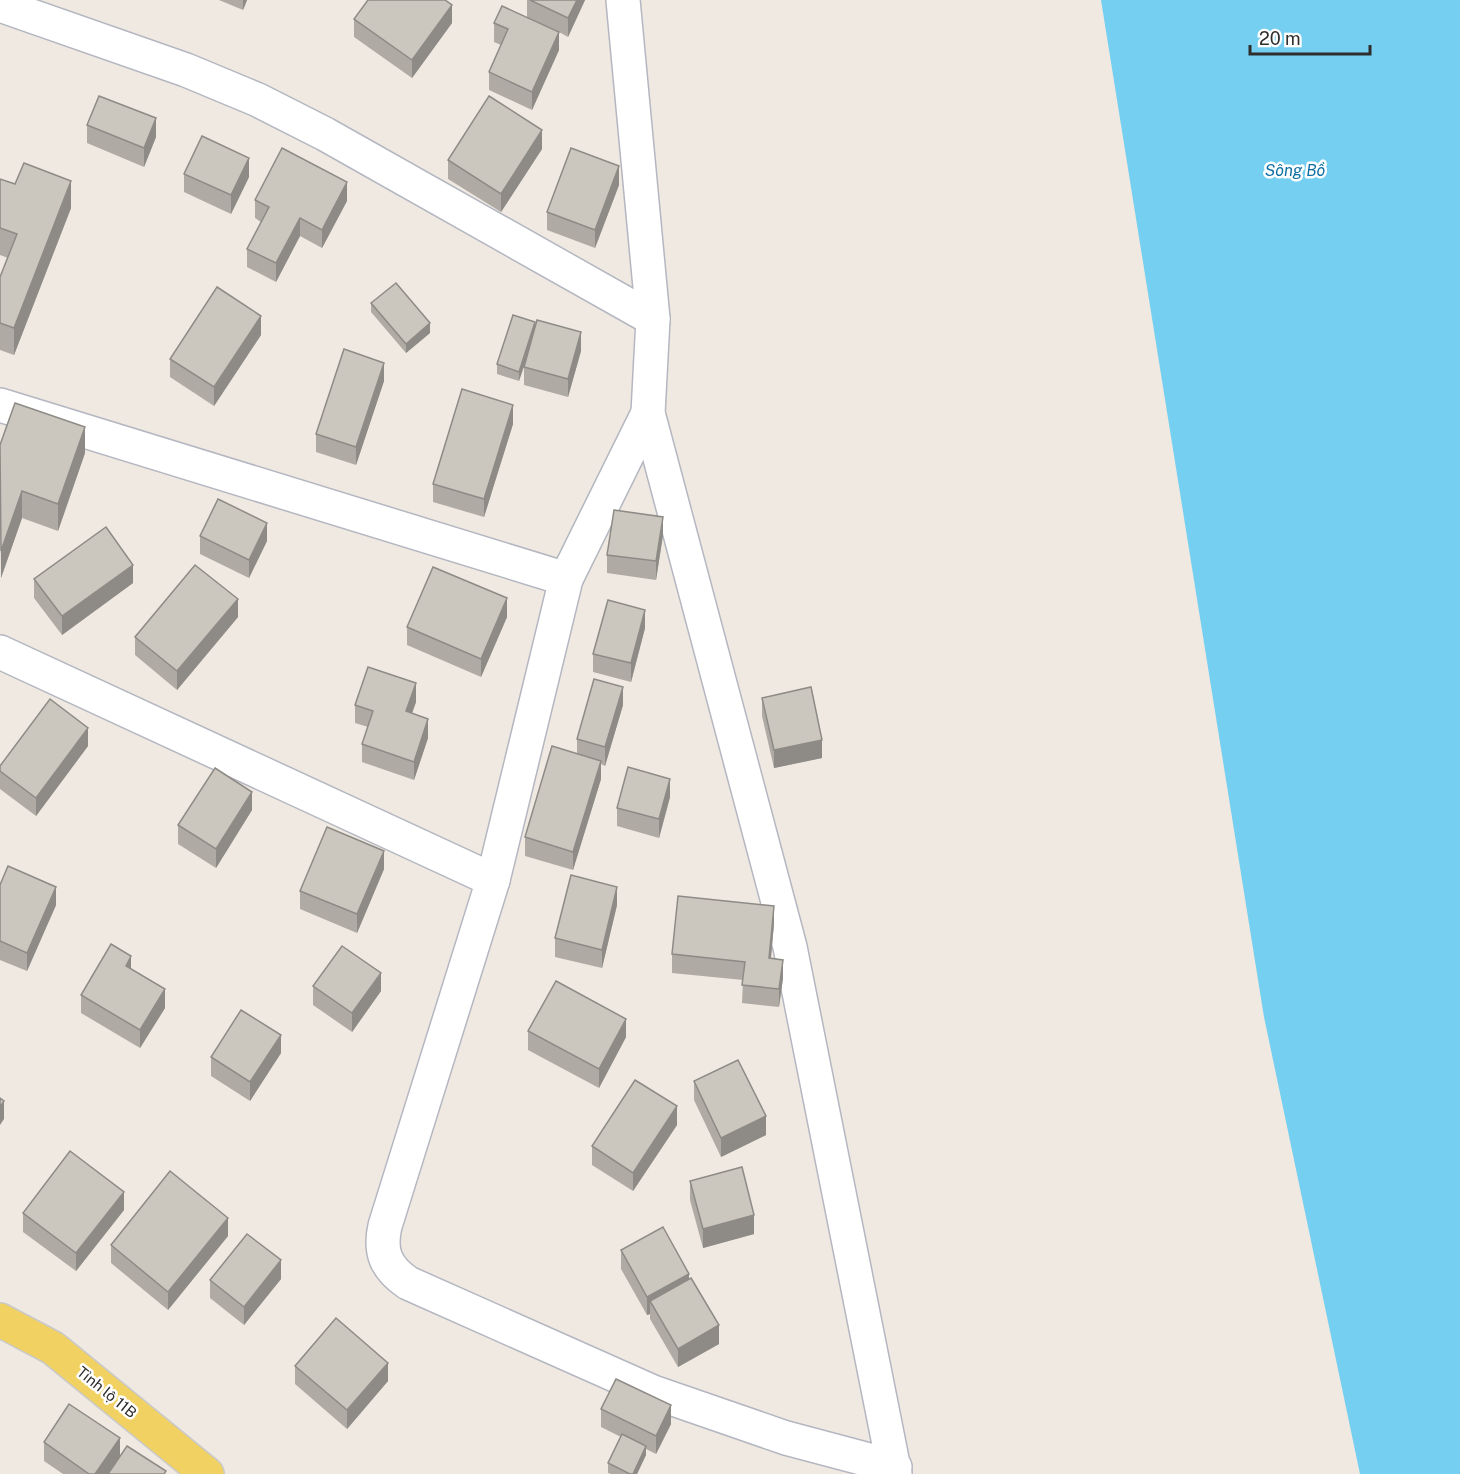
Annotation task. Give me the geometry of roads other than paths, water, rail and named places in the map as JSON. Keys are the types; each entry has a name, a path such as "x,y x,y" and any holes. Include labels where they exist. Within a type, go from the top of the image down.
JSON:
{"main road":[{"name":"Tỉnh lộ 11B","path":"0,1320 53,1348 207,1474"}],"street":[{"path":"623,0 653,319 648,413 790,947 895,1470 786,1438 653,1392 408,1283 394,1274 385,1260 381,1242 385,1226 493,880 566,579 648,413"},
{"path":"0,5 186,70 258,100 325,134 653,319"},
{"path":"0,405 566,579"},
{"path":"0,652 493,880"}],"water":[{"name":"Sông Bồ","path":"1101,0 1460,0 1460,1474 1360,1474 1264,1017"}]}
